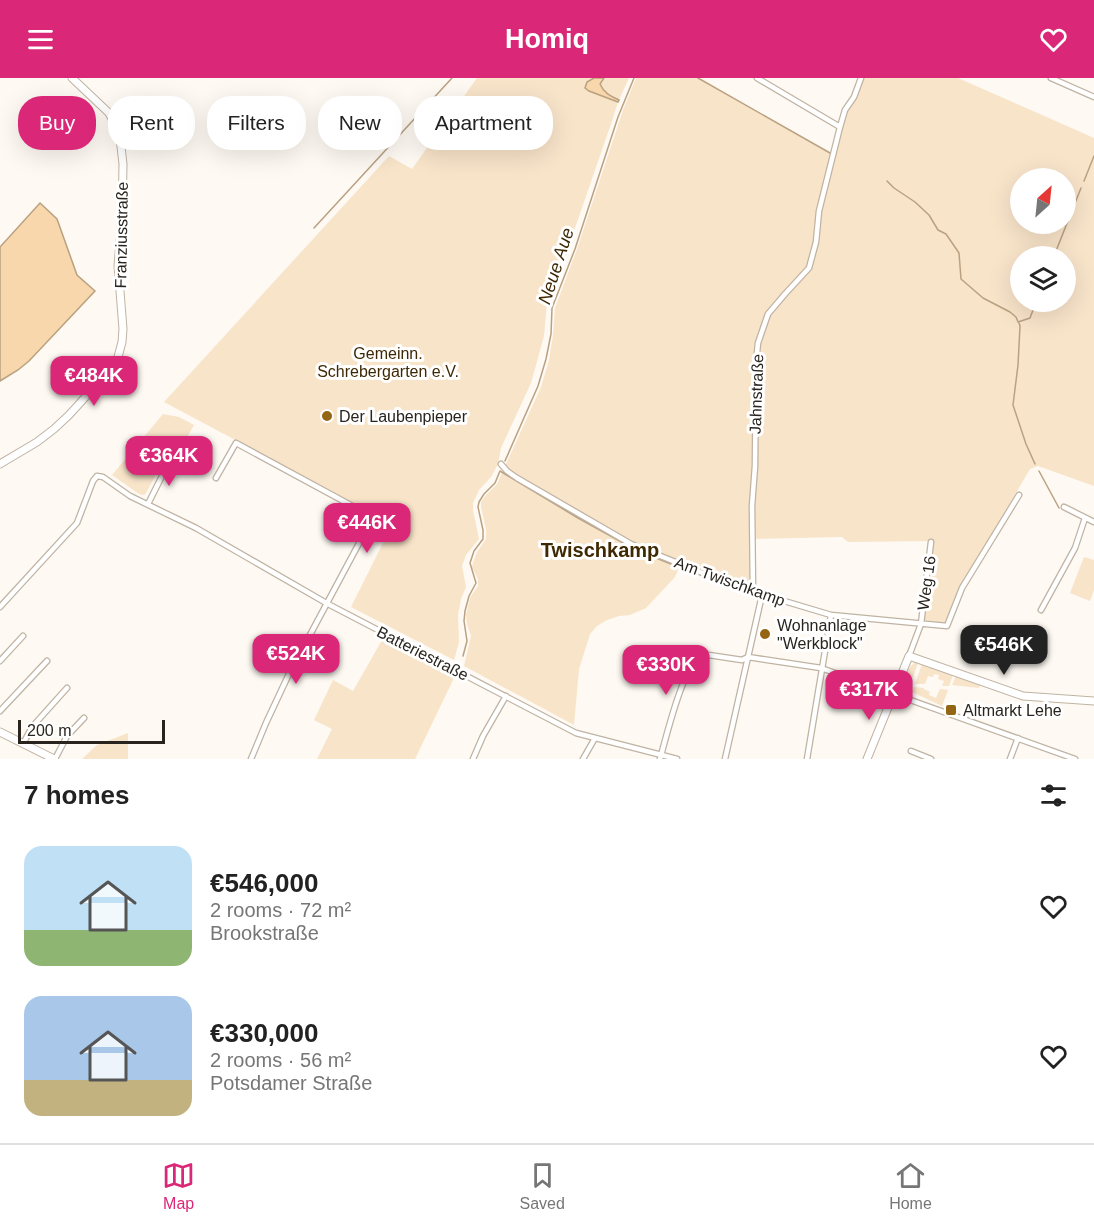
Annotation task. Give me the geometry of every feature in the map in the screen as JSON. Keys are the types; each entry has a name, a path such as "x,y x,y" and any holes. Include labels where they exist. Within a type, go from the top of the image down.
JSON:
{"main road":[{"name":"Franziusstraße","path":"0,464 37,442 69,415 110,370 118,357 122,342 118,266 123,217 123,164 120,138 109,113 72,78"},
{"path":"867,759 909,656 1023,696 1094,701"},
{"path":"0,732 55,759"}],"street":[{"path":"757,78 840,127"},
{"name":"Jahnstraße","path":"753,592 752,506 758,343 768,314 809,268 816,242 819,211 840,127 845,110 854,97 861,78"},
{"path":"1051,78 1094,97"},
{"path":"216,478 236,443 358,509 365,522 364,534 288,676 251,759"},
{"path":"148,504 170,460"},
{"name":"Am Twischkamp","path":"501,464 517,478 631,544 737,587 831,615 947,626 962,588 1019,495"},
{"name":"Batteriestraße","path":"0,607 77,523 93,481 97,476 103,477 130,496 196,528 328,604 576,733 661,757 677,759"},
{"path":"1064,507 1094,522"},
{"path":"1041,610 1075,548 1085,518"},
{"name":"Weg 16","path":"909,656 921,624 931,542"},
{"path":"725,759 762,595"},
{"path":"807,759 831,615"},
{"path":"0,661 23,636"},
{"path":"661,757 679,693 695,659 700,654 742,660 748,657 821,668 1075,759"},
{"path":"0,711 47,661"},
{"path":"23,744 32,727 67,688"},
{"path":"472,759 506,696"},
{"path":"55,759 67,736 84,718"},
{"path":"583,759 595,738"},
{"path":"1010,759 1018,738"},
{"path":"911,751 931,759"}],"green space":[{"name":"Gemeinn. Schrebergarten e.V.","path":"477,78 594,78 587,82 589,91 618,102 566,254 547,302 544,336 531,383 501,448 498,464 491,477 479,490 473,503 479,539 466,555 462,566 466,587 458,615 459,642 454,660 351,607 390,529 369,518 359,506 164,402 389,156 412,169 426,150 553,150 553,96 464,96"},
{"path":"604,78 629,78 619,100 602,87 600,84"},
{"path":"636,78 700,78 831,154 826,189 848,109 858,96 863,78 958,78 1094,138 1094,486 1038,466 1030,469 956,595 945,623 924,620 933,541 848,542 842,537 750,539 750,585 736,584 681,562 675,577 646,608 630,615 607,620 590,634 579,669 574,725 464,666 471,636 466,615 471,596 478,586 478,579 472,567 477,552 486,539 481,502 497,484 541,387 549,360 555,308 623,110"},
{"path":"163,414 179,417 194,425 177,455 165,448 160,456 160,467 146,493 139,494 112,475"},
{"path":"1084,557 1094,560 1094,590 1090,601 1070,593"},
{"path":"382,640 454,678 415,759 317,759 332,729 314,720 333,680 353,691"},
{"path":"914,663 918,663 908,691 902,686 909,668"},
{"path":"922,664 953,675 949,686 942,686 944,681 938,679 939,675 934,674 933,677 928,676 925,684 915,684"},
{"path":"956,676 980,685 979,688 952,685"},
{"path":"914,687 924,688 930,692 929,695 936,698 940,689 948,690 942,706 912,692"},
{"path":"128,733 128,759 82,759 97,745"}],"shaded area":[{"path":"594,78 604,78 600,84 608,94 619,100 618,102 585,88 587,82"},
{"path":"40,203 57,219 77,275 95,291 29,361 0,381 0,247"}],"waterway":[{"path":"314,228 452,78"},
{"name":"Neue Aue","path":"505,461 538,386 551,334 552,308 575,249 618,117 634,78"},
{"path":"698,78 830,153"},
{"path":"1084,181 1094,156"},
{"path":"887,181 915,202 929,215 938,230 946,234 959,253 961,279 983,298 1010,312"},
{"path":"1058,246 1081,188"},
{"path":"1010,312 1018,322 1030,318 1032,312"},
{"path":"1019,323 1018,365 1013,405 1035,464"},
{"name":"Neue Aue","path":"463,656 467,641 465,611 476,583 470,563 474,551 483,539 478,507 484,494 495,483 500,471 636,550 676,566"},
{"path":"1039,471 1059,508"}],"place":[{"name":"Der Laubenpieper","path":"327,416"},
{"name":"Wohnanlage \"Werkblock\"","path":"765,634"},
{"name":"Altmarkt Lehe","path":"951,710"}],"district":[{"name":"Twischkamp","path":"600,550"}]}
